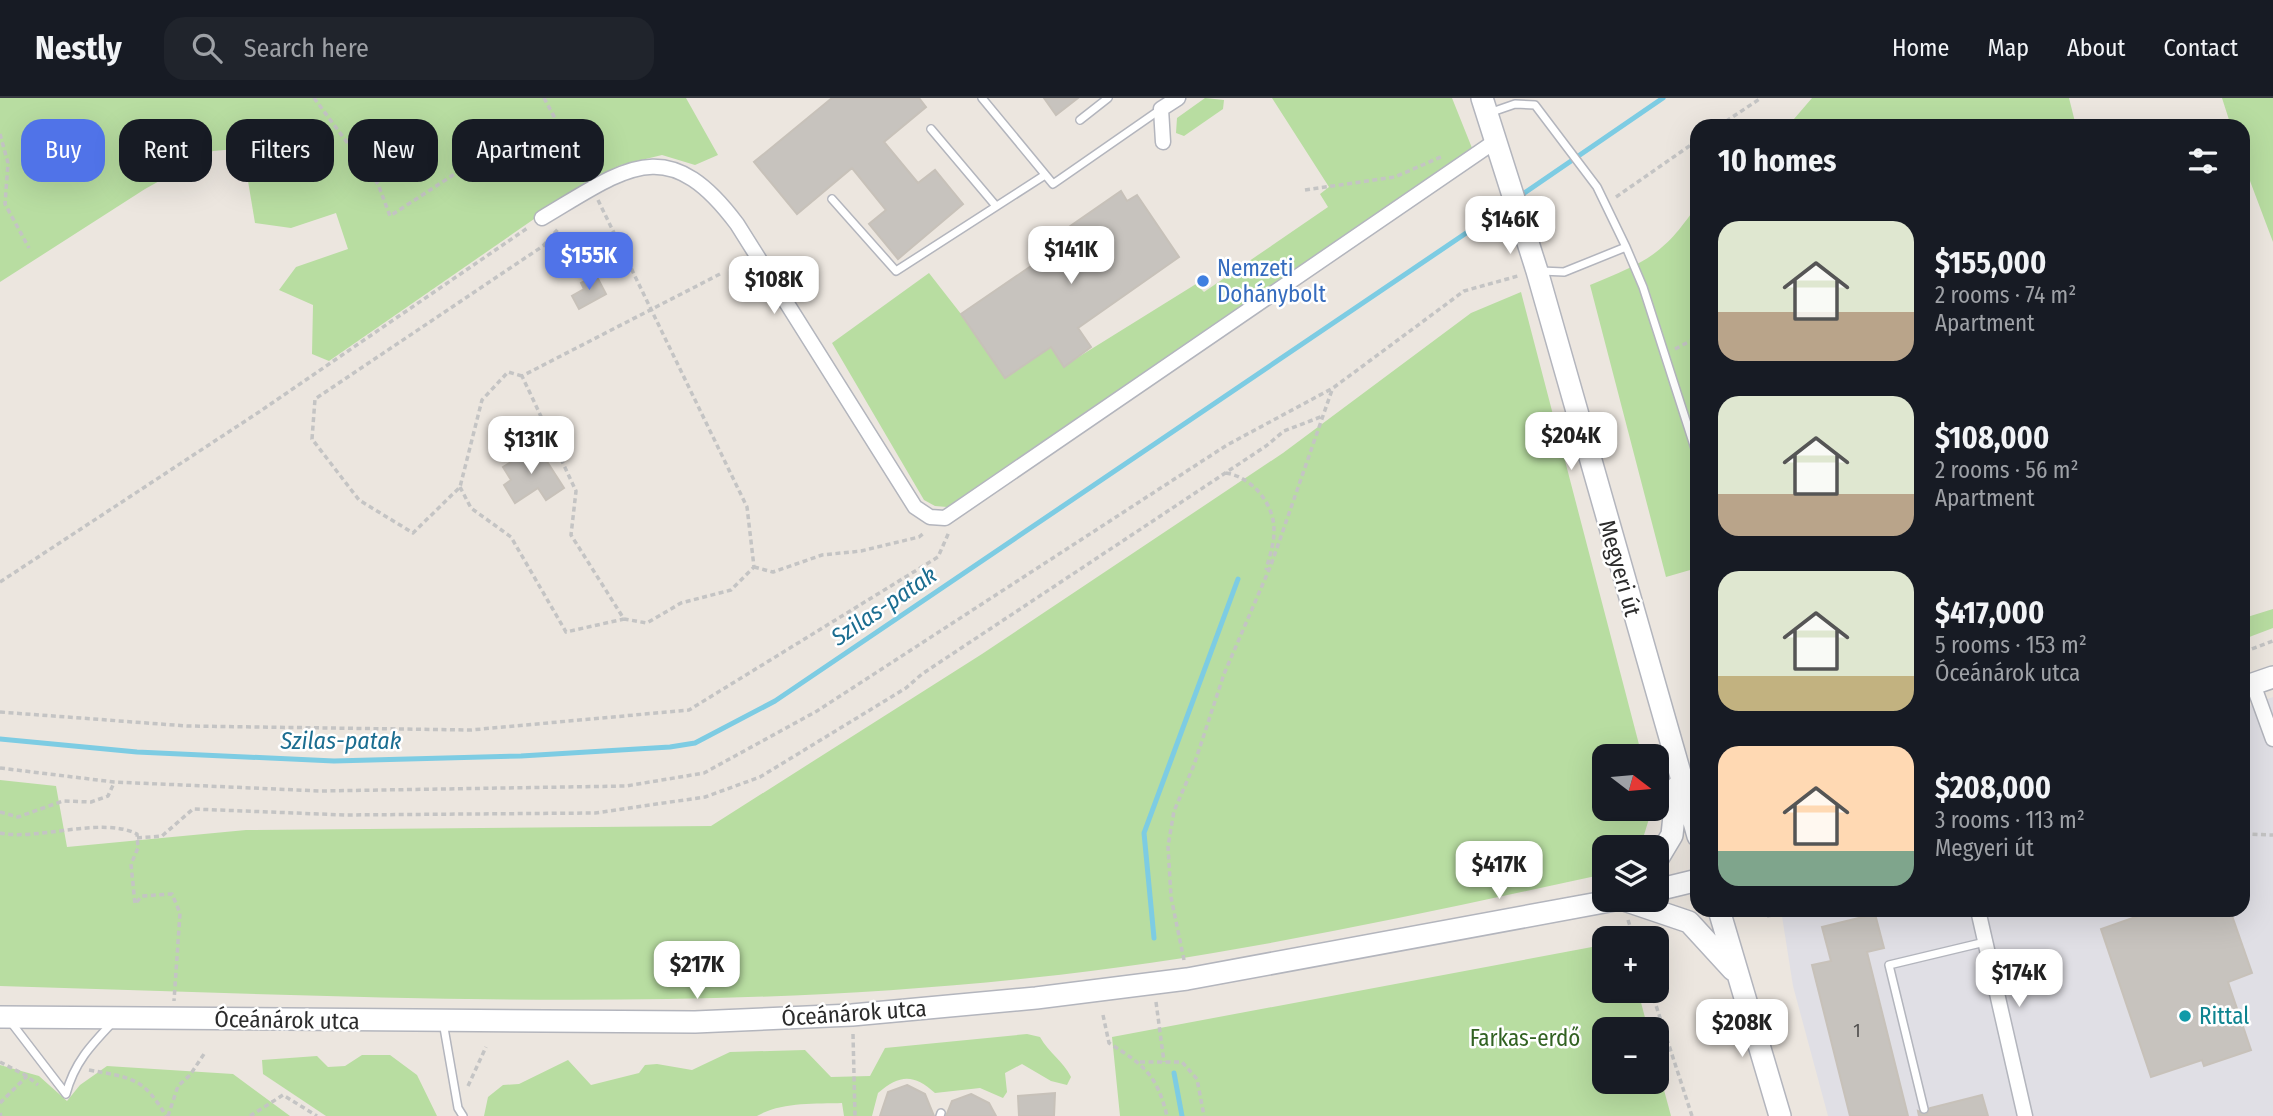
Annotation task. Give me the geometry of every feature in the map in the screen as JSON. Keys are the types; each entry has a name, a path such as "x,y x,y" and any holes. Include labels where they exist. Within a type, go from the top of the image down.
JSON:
{"street":[{"path":"1163,142 1161,109 1178,98"},
{"name":"Megyeri út","path":"1485,106 1537,271 1690,809"},
{"path":"542,218 622,174 654,166 681,171 703,184 737,224 915,507 922,514 945,518 1500,150"},
{"path":"2257,683 2273,739"},
{"path":"1676,761 1690,774"},
{"path":"1669,840 1677,808 1676,761"},
{"path":"1669,887 1690,882"},
{"name":"Óceánárok utca","path":"4,1017 114,1020 172,1018 695,1022 852,1015 1023,1000 1187,979 1592,904"},
{"path":"1665,912 1679,916 1695,926 1730,965 1743,991"},
{"path":"1721,917 1780,1116"},
{"path":"1980,917 2025,1116"}],"lane":[{"path":"982,98 1053,184 1161,109"},
{"path":"1080,120 1108,98"},
{"path":"1485,106 1535,105 1597,187 1626,247 1690,433"},
{"path":"931,129 996,206"},
{"path":"832,199 896,271 1045,174"},
{"path":"1537,271 1564,272 1626,247"},
{"path":"1924,1109 1889,965 1986,942"},
{"path":"4,1017 66,1094 71,1073 84,1052 114,1020"},
{"path":"443,1022 458,1108 463,1116"}],"path":[{"path":"314,98 378,184 390,216 452,176"},
{"path":"544,98 557,119"},
{"path":"1729,119 1761,98"},
{"path":"0,134 8,163 5,204 29,248"},
{"path":"1605,203 1690,145"},
{"path":"1305,190 1395,177 1445,155"},
{"path":"590,182 747,507 754,567"},
{"path":"0,582 259,412 542,218"},
{"path":"560,227 543,246 315,399 312,439 359,500 413,533 460,487 482,400 508,373 522,376 720,274"},
{"path":"0,768 114,782 321,792 626,786 704,773 817,711 1227,445 1333,388 1464,292 1537,271"},
{"path":"1665,354 1690,341"},
{"path":"522,376 576,491 570,535 624,619"},
{"path":"1187,979 1171,897 1168,846 1174,811 1333,388"},
{"path":"137,838 162,836 193,809 345,815 595,813 705,797 760,777 906,688 922,674 1284,431 1323,416"},
{"path":"1224,472 1241,475 1251,481 1269,509 1274,531 1265,574"},
{"path":"460,487 471,508 511,537 566,632 624,619 647,623 681,603 731,590 754,567"},
{"path":"0,712 187,726 471,730 689,710 938,557 950,529 945,518 919,537 861,551 822,555 773,572 754,567"},
{"path":"2250,650 2273,641"},
{"path":"0,812 18,817 63,801 92,802 108,796 114,782"},
{"path":"0,833 128,830 137,838 138,848 131,864 135,904 142,896 172,894 180,913 172,1018"},
{"path":"2250,834 2273,835"},
{"path":"1156,1002 1164,1062"},
{"path":"1655,1003 1692,1116"},
{"path":"852,1015 855,1116"},
{"path":"1103,1015 1109,1043 1140,1062 1157,1083 1167,1116"},
{"path":"458,1108 486,1046"},
{"path":"167,1116 178,1086 190,1075 204,1054"},
{"path":"0,1062 27,1076 37,1086"},
{"path":"1140,1062 1182,1062 1197,1080 1204,1116"},
{"path":"84,1069 131,1077 152,1091 167,1116"},
{"path":"0,1102 27,1076"},
{"path":"250,1116 283,1094 317,1116"}],"shaded area":[{"path":"2273,697 2273,1116 1828,1116 1793,986 1782,917 2250,917 2250,706"}],"green space":[{"path":"0,98 686,98 718,155 695,165 662,155 621,165 604,174 604,119 452,119 452,182 588,182 329,361 312,354 313,305 279,290 296,267 348,249 336,213 291,228 255,223 248,182 334,182 334,119 226,119 226,150 212,152 212,119 119,119 119,182 158,182 0,282"},
{"path":"1205,98 1224,100 1223,109 1184,136 1176,133 1177,118"},
{"path":"1272,98 1452,98 1472,148 947,507 935,506 924,500 832,343 929,273 961,314 1051,347 1064,366 1196,284 1204,292 1328,207 1320,194 1329,187"},
{"path":"1812,98 2069,98 2074,119 1794,119"},
{"path":"2222,98 2273,98 2273,242 2250,181 2250,119 2229,119"},
{"path":"1690,215 1690,570 1666,577 1590,285 1651,256 1674,236"},
{"path":"1521,292 1639,744 1592,744 1592,821 1648,821 1644,835 1592,835 1592,877 1319,934 1175,959 1030,978 902,989 773,996 515,1000 0,986 0,780 56,786 67,847 246,830 711,826 982,654 1283,453 1471,313"},
{"path":"2273,609 2273,628 2250,637 2250,616"},
{"name":"Farkas-erdő","path":"1592,947 1592,1003 1641,1003 1645,1017 1592,1017 1592,1094 1665,1094 1671,1116 1120,1116 1112,1037"},
{"path":"1027,1034 1040,1037 1064,1066 1071,1077 1067,1085 1051,1081 1022,1064 1005,1073 1007,1092 1003,1098 980,1088 935,1093 920,1082 907,1079 893,1082 878,1093 872,1116 844,1116 842,1103 787,1106 757,1116 484,1116 488,1097 503,1085 519,1084 568,1060 591,1085 639,1073 645,1065 657,1064 692,1070 730,1052 805,1050 831,1077 870,1076 885,1048"},
{"path":"362,1055 390,1055 417,1075 437,1116 326,1116 263,1074 262,1060 317,1056 328,1067 345,1066"},
{"path":"0,1065 39,1076 67,1101 80,1085 107,1066 233,1074 290,1116 0,1116"}],"building":[{"path":"832,98 919,98 926,107 884,142 918,183 935,170 963,204 898,259 869,224 886,210 852,168 797,214 754,162"},
{"path":"1044,98 1078,98 1056,115"},
{"path":"1121,191 1127,201 1137,195 1179,257 1078,328 1091,347 1064,367 1051,347 1005,378 961,314 1072,238 1066,229"},
{"path":"596,275 606,294 579,309 572,296 584,289 581,283"},
{"path":"537,446 564,488 546,500 538,488 515,503 504,485 511,480 503,467"},
{"path":"1863,917 1876,917 1884,948 1867,952 1908,1116 1850,1116 1812,965 1831,961 1822,927"},
{"name":"Rittal","path":"2135,917 2232,917 2252,973 2228,982 2251,1050 2204,1066 2202,1060 2151,1077 2101,929"},
{"path":"907,1085 925,1094 934,1116 880,1116 888,1092"},
{"path":"1055,1093 1054,1116 1019,1116 1018,1096"},
{"path":"971,1094 989,1103 996,1116 946,1116 952,1101"},
{"path":"1982,1095 1988,1116 1919,1116 1918,1111 1926,1115 1930,1108"}],"waterway":[{"name":"Szilas-patak","path":"1520,196 1663,98"},
{"name":"Szilas-patak","path":"0,739 137,752 334,761 521,756 670,747 695,743 775,701 1509,204"},
{"path":"1154,938 1144,833 1238,579"},
{"path":"1174,1073 1182,1116"}],"place":[{"name":"Nemzeti Dohánybolt","path":"1203,281"},
{"name":"Rittal","path":"2185,1016"}]}
